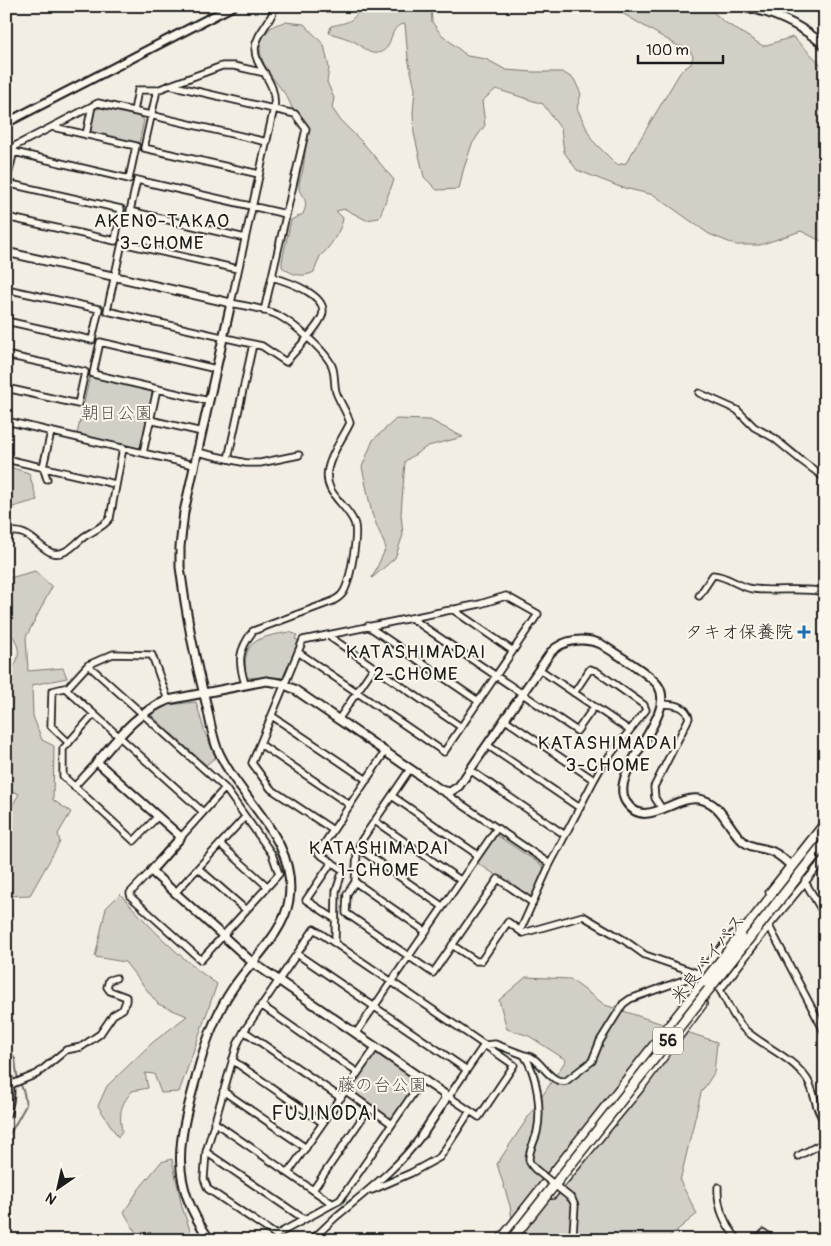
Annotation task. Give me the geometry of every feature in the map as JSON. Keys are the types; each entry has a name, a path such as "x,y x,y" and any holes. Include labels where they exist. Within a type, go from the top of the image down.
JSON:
{"main road":[{"path":"501,1240 792,867 825,829"},
{"name":"米良バイパス","path":"501,1240 541,1193 825,837"},
{"name":"米良バイパス","path":"512,1240 825,842"},
{"path":"512,1240 609,1126 716,991 749,944 803,879 825,848"}],"street":[{"path":"6,123 233,6"},
{"path":"210,1240 192,1211 183,1184 180,1160 182,1133 200,1062 212,1027 225,1001 283,920 289,902 290,885 284,852 276,836 234,781 216,747 203,693 180,567 181,529 274,108 274,94 257,58 255,48 256,41 271,18 275,6"},
{"path":"741,6 786,19 806,30 825,46"},
{"path":"134,111 138,90 157,90 226,66 265,73"},
{"path":"170,85 295,114 306,128 264,310"},
{"path":"157,90 144,148 259,174"},
{"path":"6,217 114,241 121,210 6,184 15,146 98,103 267,142"},
{"path":"86,135 92,106"},
{"path":"14,152 129,179 136,146 52,127"},
{"path":"245,238 130,211 137,180 286,214"},
{"path":"238,269 122,243 107,311 262,346 286,362 322,317 323,310 320,303 300,287 272,277"},
{"path":"6,252 264,310 282,318 307,337 322,352 333,368 334,386 347,412 350,423 328,469 329,488 353,519 356,526 356,539 347,584 343,594 333,601 253,630 240,654 240,669 245,684"},
{"path":"6,289 99,309 92,340 6,321"},
{"path":"209,401 93,374 100,342 216,369"},
{"path":"228,459 253,344"},
{"path":"6,355 85,372 78,404 6,388"},
{"path":"143,453 157,389"},
{"path":"699,393 737,410 754,427 774,438 825,478"},
{"path":"150,420 202,432"},
{"path":"6,422 194,465"},
{"path":"47,479 43,467 51,432"},
{"path":"6,533 13,531 22,532 52,553 57,554 67,551 79,540 109,520 124,448"},
{"path":"197,452 246,463 260,463 299,454"},
{"path":"6,459 116,484"},
{"path":"699,596 713,575 727,577 750,589 825,592"},
{"path":"298,652 444,752 538,614 506,596 480,604 303,640 298,652 285,685 252,763 271,789 333,830"},
{"path":"452,609 513,651"},
{"path":"411,618 577,731 594,707"},
{"path":"368,626 478,701"},
{"path":"327,635 461,727"},
{"path":"441,790 447,792 456,789 551,652 562,644 575,640 593,641 601,644 654,680 661,690 662,704 624,779 622,789 627,804 637,812 650,814 685,799 705,800 720,811 747,844 772,851 792,867 803,879 825,916"},
{"path":"69,743 51,726 52,691 68,686 88,665 113,654 152,654 168,700"},
{"path":"88,665 225,788 272,854 279,874 201,960 131,898 130,893 225,788"},
{"path":"338,720 374,667"},
{"path":"539,669 629,730"},
{"path":"520,930 550,864 603,764 646,710 644,705 596,671 590,669 574,693"},
{"path":"74,787 119,737 143,714 156,705 168,700 266,681 285,685 550,864"},
{"path":"64,688 203,812"},
{"path":"662,704 681,706 685,709 689,718 654,787 654,798 662,809"},
{"path":"94,714 63,749 63,776 134,842 158,816"},
{"path":"272,716 367,780"},
{"path":"504,719 594,780"},
{"path":"260,744 350,805"},
{"path":"487,745 580,808"},
{"path":"335,942 336,891 343,870 318,853 385,752"},
{"path":"97,762 181,837"},
{"path":"410,769 358,848 354,882 347,894 346,913 433,973 498,879 533,903"},
{"path":"470,770 566,836"},
{"path":"392,796 478,855"},
{"path":"175,892 245,816"},
{"path":"375,821 460,880"},
{"path":"484,1045 495,1044 524,1055 527,1054 535,1059 554,1078 566,1081 592,1061 600,1041 623,1004 630,999 679,982 697,974 703,969 733,934 738,932 792,867 825,821"},
{"path":"356,1033 497,828"},
{"path":"220,844 267,886"},
{"path":"358,848 442,906"},
{"path":"716,991 769,926 803,879 825,858"},
{"path":"332,862 306,900 335,919"},
{"path":"198,868 246,910"},
{"path":"151,871 252,962 278,980 356,1033 376,1047 479,1117 514,1065 314,928 297,954 278,980 244,1031 232,1060 206,1152 204,1180 208,1189 276,1235 340,1200 423,1079"},
{"path":"354,882 425,931"},
{"path":"452,945 476,961 480,960 508,922 523,933 583,916 646,955 697,974"},
{"path":"769,926 825,1033"},
{"path":"297,954 467,1070"},
{"path":"703,969 716,991 743,1027 795,1066 807,1079 815,1096 818,1112 825,1122"},
{"path":"13,1085 36,1074 66,1050 81,1047 100,1034 113,1015 123,1009 126,1001 126,997 110,991 106,987 110,980 116,978"},
{"path":"261,1005 358,1072"},
{"path":"244,1031 340,1098"},
{"path":"448,1096 484,1045"},
{"path":"288,1173 376,1047"},
{"path":"524,1055 532,1071 539,1118 537,1133 529,1157 530,1164 572,1199 575,1206 573,1233"},
{"path":"232,1060 323,1123"},
{"path":"6,1071 13,1085 6,1114"},
{"path":"223,1091 306,1148"},
{"path":"346,1091 392,1124"},
{"path":"311,1240 368,1191 411,1150 446,1100 446,1095 441,1091"},
{"path":"313,1190 369,1108"},
{"path":"368,1191 411,1173 440,1157 470,1111"},
{"path":"214,1122 333,1204"},
{"path":"798,1156 825,1142"},
{"path":"206,1152 304,1219"},
{"path":"718,1187 721,1212 738,1240"},
{"path":"758,1240 764,1233 773,1240"}],"green space":[{"path":"362,6 431,6 432,22 440,33 467,56 486,59 506,70 562,72 574,79 581,94 577,108 592,140 617,165 626,163 681,71 691,64 693,56 688,48 678,46 610,6 707,6 723,21 763,46 793,37 825,68 825,147 819,154 818,166 825,181 825,243 801,231 760,245 736,245 709,234 654,195 620,187 577,170 564,152 561,129 543,104 496,89 482,101 485,125 472,144 459,189 437,190 424,177 414,133 415,89 408,58 405,24 399,25 387,47 378,53 371,53 352,41 329,33 331,26 350,21"},
{"path":"285,22 304,24 324,45 329,68 327,82 334,98 332,108 341,121 364,144 394,180 379,218 366,220 345,209 336,211 343,218 341,227 331,244 320,256 314,272 306,275 294,274 286,270 282,267 282,261 291,220 303,214 306,204 299,189 299,181 303,169 309,130 269,73 261,57 260,49 261,41 268,31 274,26"},
{"path":"101,108 140,117 144,120 139,144 88,133 93,110"},
{"name":"朝日公園","path":"90,376 155,391 142,446 138,448 77,434"},
{"path":"396,419 430,420 463,437 428,446 405,461 401,514 403,535 395,558 372,578 386,548 372,514 362,467 373,440"},
{"path":"6,466 29,473 37,500 6,509"},
{"path":"35,571 52,587 26,637 28,671 63,668 67,678 32,685 33,716 42,740 54,746 53,800 71,812 58,834 60,842 30,895 6,896 6,817 19,794 6,788 6,677 18,658 18,648 13,636 6,637 6,579"},
{"path":"290,632 297,635 295,639 300,641 285,677 249,678 246,676 245,664 247,654 255,642 262,638"},
{"path":"196,702 205,733 216,757 206,765 152,716 152,713 168,705"},
{"path":"494,836 498,836 543,866 544,870 533,896 529,897 476,862"},
{"path":"120,894 154,931 217,984 179,1092 161,1093 154,1074 145,1073 148,1088 132,1091 125,1101 121,1110 122,1131 118,1137 98,1106 107,1086 152,1043 187,1016 158,1004 125,962 95,957 106,908"},
{"path":"526,977 570,979 605,1005 717,1042 714,1073 701,1093 680,1181 697,1214 665,1240 515,1240 510,1206 497,1164 566,1060 529,1036 507,1029 499,1000"},
{"name":"藤の台公園","path":"375,1053 378,1053 417,1079 418,1082 393,1118 389,1119 349,1091"},
{"path":"172,1159 182,1207 190,1230 189,1240 140,1240 124,1212 139,1189 161,1162"}],"waterway":[{"path":"6,1045 15,1059 17,1075 24,1093 26,1105 6,1141"},
{"path":"6,1189 8,1240"}],"place":[{"name":"タキオ保養院","path":"804,632"}],"district":[{"name":"AKENO-TAKAO 3-CHOME","path":"162,232"},
{"name":"KATASHIMADAI 2-CHOME","path":"416,663"},
{"name":"KATASHIMADAI 3-CHOME","path":"608,754"},
{"name":"KATASHIMADAI 1-CHOME","path":"379,859"},
{"name":"FUJINODAI","path":"325,1113"}]}
